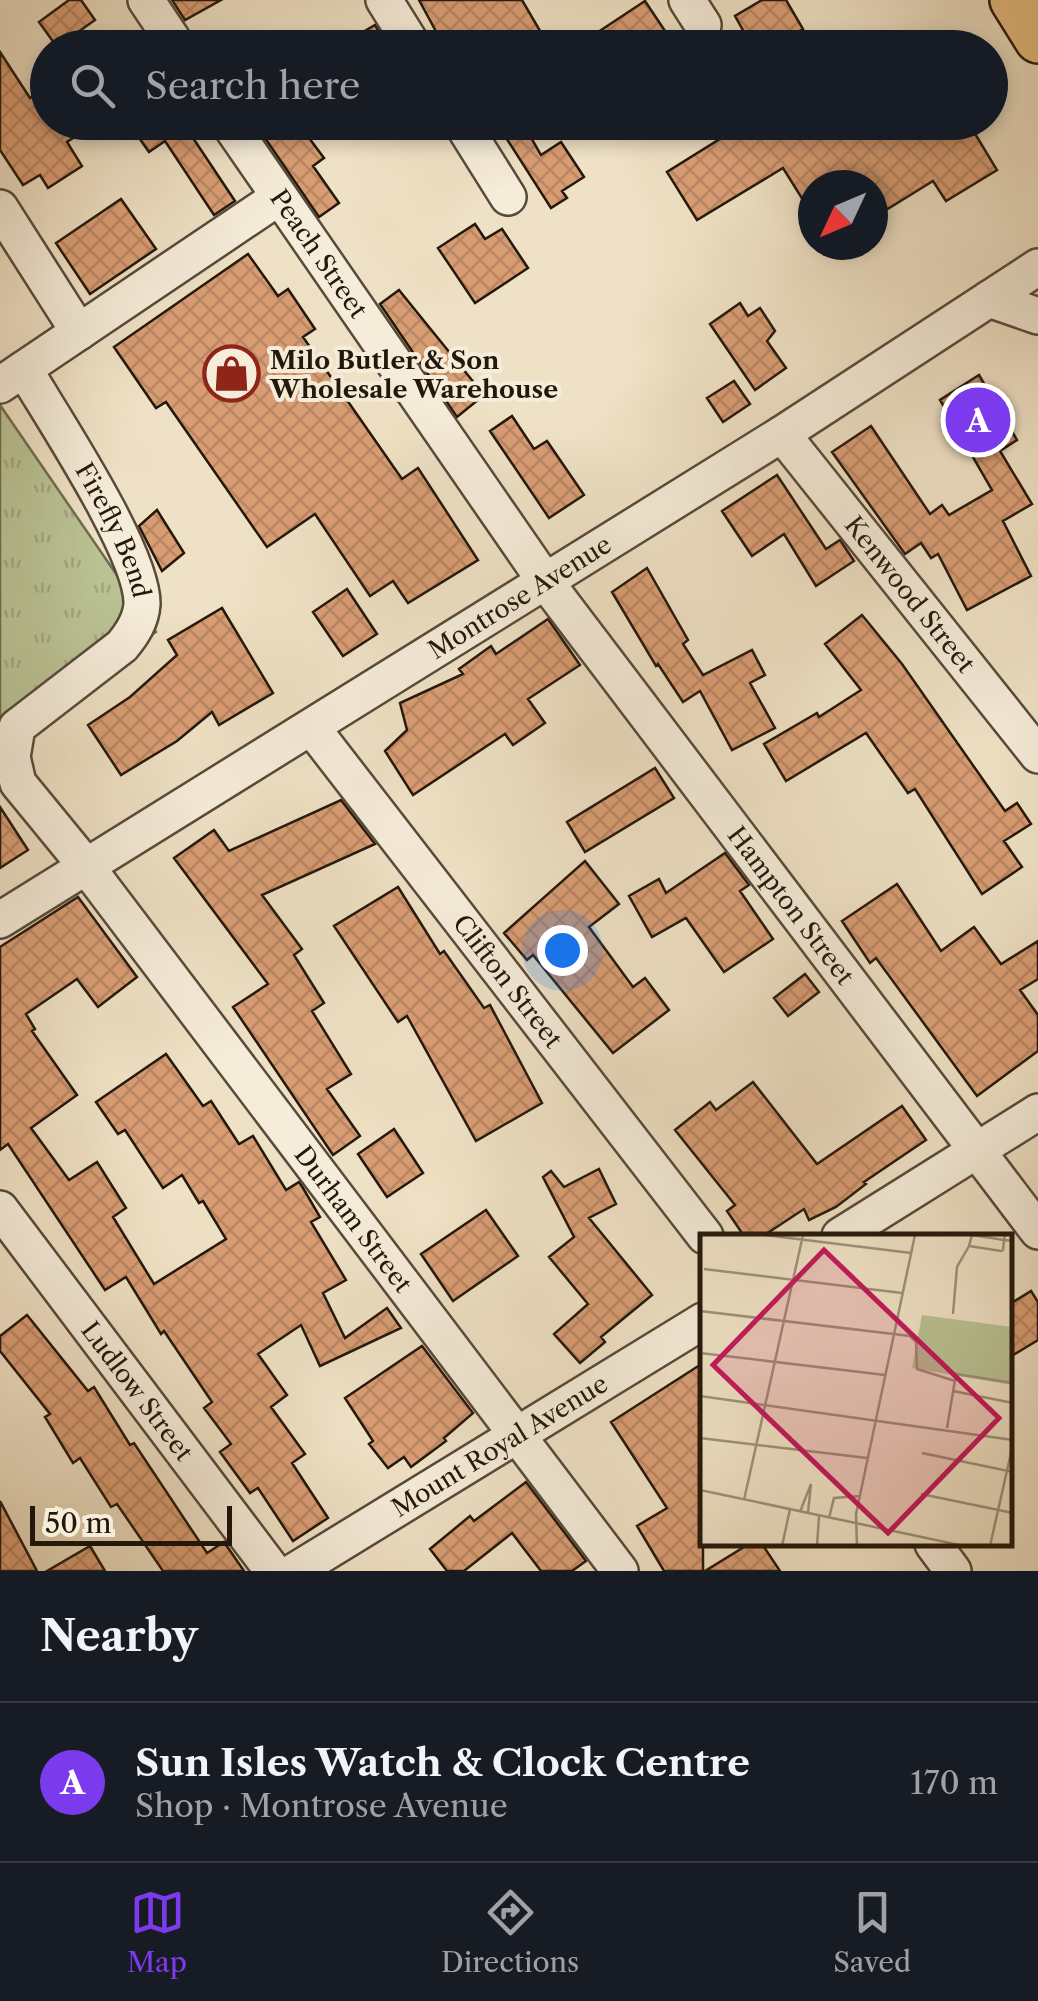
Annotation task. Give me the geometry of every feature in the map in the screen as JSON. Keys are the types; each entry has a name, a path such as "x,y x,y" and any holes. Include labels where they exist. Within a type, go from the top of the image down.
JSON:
{"main road":[{"path":"1013,0 1038,40"}],"street":[{"path":"146,0 166,30"},
{"path":"384,0 403,30"},
{"name":"Peach Street","path":"240,140 545,581"},
{"path":"472,140 508,197"},
{"name":"Firefly Bend","path":"86,866 18,784 12,757 17,727 122,646 135,630 142,604 132,564 100,499 12,377 279,198"},
{"path":"0,208 79,332"},
{"name":"Montrose Avenue","path":"0,920 782,434 1038,267"},
{"path":"989,299 1038,316"},
{"name":"Kenwood Street","path":"782,434 1038,755"},
{"name":"Hampton Street","path":"545,581 1038,1231"},
{"name":"Clifton Street","path":"312,728 703,1234"},
{"name":"Durham Street","path":"86,866 620,1571"},
{"path":"843,1234 1038,1112"},
{"name":"Ludlow Street","path":"0,1209 273,1571"},
{"name":"Mount Royal Avenue","path":"295,1571 700,1323"},
{"path":"934,1546 953,1571"}],"green space":[{"path":"0,405 156,632 0,735"}],"building":[{"path":"69,0 81,0 95,20 81,30 45,30 39,22"},
{"path":"172,0 221,0 185,20"},
{"path":"419,0 522,0 540,30 435,30"},
{"path":"762,0 786,0 803,29 743,30 735,16"},
{"path":"645,1 664,30 601,30"},
{"path":"0,52 30,98 30,140 70,140 67,142 82,166 48,188 40,175 23,185 0,150"},
{"path":"141,140 194,140 235,201 214,215 165,141 149,152"},
{"path":"266,140 310,140 324,158 313,166 339,203 319,217"},
{"path":"508,140 532,140 541,155 561,142 584,177 562,191 567,198 551,208"},
{"path":"718,140 979,140 997,170 946,201 933,181 888,209 888,170 798,170 798,192 783,168 697,220 667,172"},
{"path":"121,199 156,249 90,294 56,243"},
{"path":"475,224 485,239 502,229 528,268 475,303 438,248"},
{"name":"Milo Butler & Son Wholesale Warehouse","path":"248,254 278,296 288,289 315,329 303,337 402,479 418,468 478,560 408,603 393,581 370,596 315,514 267,547 166,402 156,408 114,347"},
{"path":"399,290 484,395 457,417 380,304"},
{"path":"740,303 748,316 760,308 775,331 767,341 786,368 755,390 710,324"},
{"path":"979,375 1017,440 1000,451 1032,504 1003,521 1031,576 967,610 938,554 931,558 921,543 905,554 832,452 871,426 930,514 942,505 949,515 992,490 940,400"},
{"path":"734,381 750,404 723,422 707,398"},
{"path":"512,416 534,449 547,441 584,495 549,518 490,431"},
{"path":"777,475 826,549 840,540 854,561 816,586 784,534 752,556 722,511"},
{"path":"157,510 184,553 162,571 139,526"},
{"path":"647,568 688,640 683,644 703,675 752,650 765,675 750,683 775,728 732,750 700,691 683,702 656,666 612,592"},
{"path":"347,589 377,634 343,656 313,612"},
{"path":"222,608 273,693 219,725 212,712 177,741 121,775 88,725 130,697 177,655 168,640"},
{"path":"862,615 902,664 1005,811 1017,803 1031,824 1004,841 1022,867 982,894 915,789 908,793 866,733 786,781 764,744 817,713 819,717 861,690 825,644"},
{"path":"548,619 580,665 528,699 545,723 513,745 505,734 413,795 385,751 407,730 400,703 463,674 459,669 491,646 496,654"},
{"path":"655,768 674,798 585,852 567,822"},
{"path":"341,800 375,844 262,895 302,949 294,955 324,1003 312,1011 351,1074 327,1089 360,1136 333,1155 233,1007 268,984 174,858 214,830 229,851"},
{"path":"0,807 28,850 0,868"},
{"path":"725,853 749,885 740,891 773,939 724,972 686,918 652,937 629,896 659,879 666,893"},
{"path":"585,861 619,904 589,927 633,987 645,978 669,1010 613,1053 533,955 527,960 504,933"},
{"path":"897,884 941,951 974,927 1001,964 1038,941 1038,979 1020,990 1038,1015 1038,1051 977,1096 876,958 870,963 842,921"},
{"path":"398,887 440,954 444,951 484,1008 490,1005 542,1103 476,1141 407,1016 398,1022 334,926"},
{"path":"78,897 137,977 98,1007 77,979 26,1014 35,1029 32,1031 77,1095 31,1128 69,1180 97,1162 126,1208 113,1217 154,1284 226,1239 182,1175 163,1188 125,1130 118,1134 96,1102 166,1054 203,1106 211,1101 239,1144 253,1136 286,1190 299,1182 303,1188 320,1217 311,1222 346,1280 323,1293 345,1338 387,1308 401,1328 320,1366 301,1325 258,1354 287,1395 271,1407 305,1454 292,1463 328,1518 293,1541 258,1488 250,1493 220,1452 231,1444 204,1408 212,1402 164,1331 161,1334 126,1277 105,1290 8,1144 0,1150 0,947"},
{"path":"805,974 819,992 788,1016 774,998"},
{"path":"753,1082 817,1164 902,1106 926,1140 864,1182 836,1207 809,1220 804,1209 766,1234 743,1234 727,1211 735,1205 675,1130 710,1102 716,1110"},
{"path":"394,1129 423,1173 387,1197 358,1154"},
{"path":"599,1169 616,1204 589,1218 652,1295 601,1337 605,1342 580,1363 554,1334 588,1304 549,1257 574,1237 543,1177 551,1171 564,1187"},
{"path":"486,1210 518,1256 453,1301 421,1254"},
{"path":"1031,1291 1038,1302 1038,1340 1013,1355 1013,1302"},
{"path":"27,1315 88,1391 94,1387 207,1553 224,1542 244,1571 163,1571 117,1504 111,1507 80,1458 73,1463 45,1417 50,1414 0,1351 0,1336"},
{"path":"422,1346 473,1413 444,1438 446,1441 411,1467 404,1457 388,1468 369,1444 373,1441 345,1398"},
{"path":"700,1365 703,1571 664,1571 637,1526 667,1508 611,1422"},
{"path":"526,1482 586,1561 572,1571 541,1571 512,1533 464,1571 447,1571 430,1549 470,1516 474,1521"},
{"path":"0,1501 37,1571 0,1571"},
{"path":"90,1546 105,1571 47,1571"},
{"path":"746,1546 763,1546 780,1571 705,1571"}],"place":[{"name":"Milo Butler & Son Wholesale Warehouse","path":"231,374"},
{"name":"Sun Isles Watch & Clock Centre","path":"978,420"}]}
